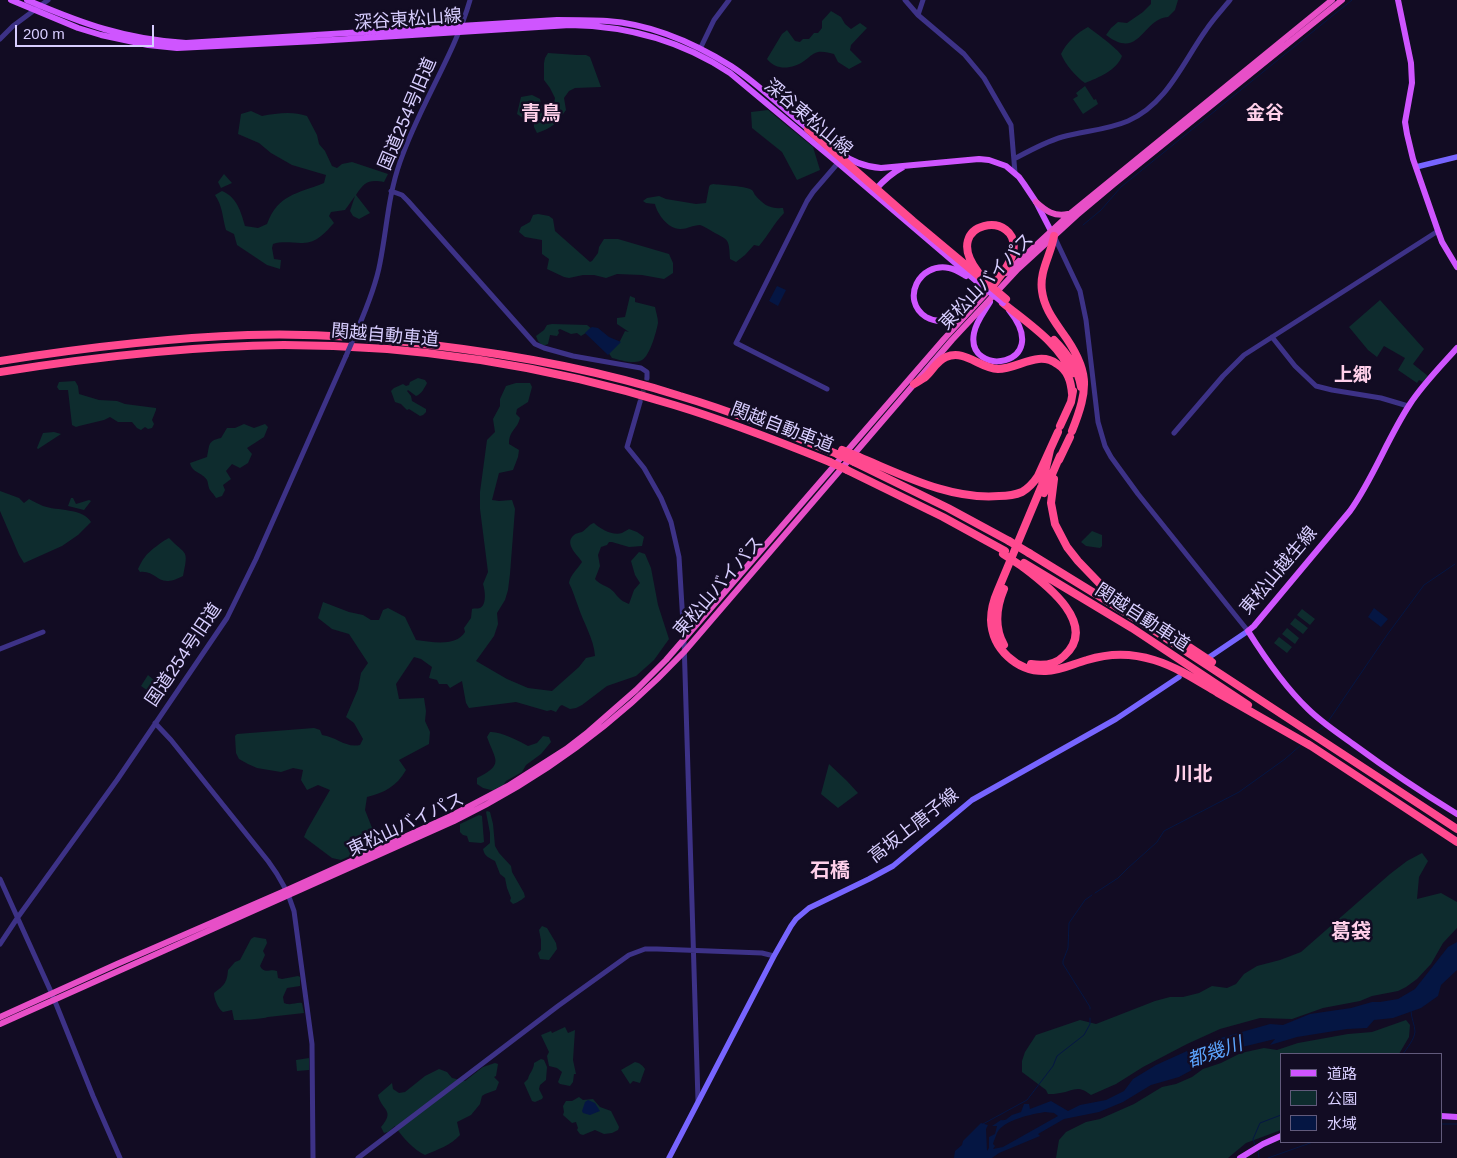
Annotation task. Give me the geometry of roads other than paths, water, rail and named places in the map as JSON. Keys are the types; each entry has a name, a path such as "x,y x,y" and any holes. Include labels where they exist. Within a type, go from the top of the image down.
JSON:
{"highway":[{"name":"東松山バイパス","path":"0,1024 54,997 288,892 451,816 508,786 566,749 588,732 652,674 684,640 979,300 1052,233 1072,212 1332,0"},
{"name":"東松山バイパス","path":"1052,233 1342,0"},
{"path":"808,129 1052,345 1065,360 1072,375 1072,394 1068,410 1038,476 1029,487 1016,494 994,497 967,496 857,459"},
{"path":"1036,202 1054,215 1062,216 1072,212"},
{"path":"984,284 969,259 967,245 968,239 977,229 988,224 994,224 1006,230 1010,235 1013,247 1010,260 999,283"},
{"path":"1024,565 1058,596 1074,623 1075,637 1069,651 1063,657 1050,664 1041,666 1033,665 1011,653 1001,640 997,613 1008,579 1081,407 1084,386 1082,367 1073,349 1048,311 1042,293 1042,273 1050,253 1052,233"},
{"name":"東松山バイパス","path":"288,892 454,821 518,787 570,753 609,722 684,652 999,283"},
{"path":"1004,301 1046,332 1068,355 1080,382 1081,407"},
{"name":"関越自動車道","path":"0,362 96,347 202,337 250,335 339,336 502,354 589,371 679,396 747,418 857,459 1009,541 1138,620 1457,829"},
{"name":"関越自動車道","path":"0,372 97,357 201,348 284,345 333,346 406,352 510,366 566,377 674,405 743,428 830,462 908,499 1132,628 1457,842"},
{"path":"914,384 924,378 940,360 952,355 965,356 985,366 997,369 1040,358 1054,362 1065,370 1070,380 1072,394"},
{"path":"1050,450 1042,485 992,608 994,635 1002,650 1020,665 1045,671 1106,656 1126,655 1151,659 1184,673 1284,729"},
{"path":"1060,456 1052,492 1052,513 1060,534 1078,560 1117,599 1202,655 1248,692"},
{"name":"東松山バイパス","path":"0,1017 54,997"}],"main road":[{"name":"深谷東松山線","path":"11,0 78,28 101,35 148,45 177,48 558,20 608,21 635,26 662,33 700,49 732,66 808,129 848,158 862,165 881,168 979,159 989,160 1006,166 1024,184 1052,233"},
{"name":"深谷東松山線","path":"27,0 103,30 143,39 186,43 460,28 583,25 626,30 674,44 730,73 984,284"},
{"path":"1398,0 1411,63 1412,83 1405,122 1409,147 1442,242 1457,267"},
{"path":"1416,167 1457,157"},
{"name":"深谷東松山線","path":"876,189 895,172 907,166"},
{"path":"979,300 950,320 936,321 922,314 917,308 914,301 915,287 922,275 935,268 956,270 984,284"},
{"path":"999,283 983,312 974,335 974,342 979,353 984,358 996,362 1003,362 1009,359 1020,349 1022,343 1018,322 1004,301"},
{"name":"東松山越生線","path":"1457,348 1424,384 1408,406 1362,494 1248,631 1276,673 1312,713 1384,767 1457,814"},
{"path":"1208,658 1248,631"},
{"name":"高坂上唐子線","path":"669,1158 774,956 796,919 809,908 893,866 972,800 1101,728 1179,677"},
{"path":"1442,1116 1457,1117"},
{"path":"1240,1158 1280,1136"}],"street":[{"path":"0,39 48,0"},
{"name":"国道254号旧道","path":"0,944 231,612 372,294 378,272 392,191 400,162 413,128 460,28 470,0"},
{"path":"700,49 714,20 730,0"},
{"path":"905,0 918,15 964,54 984,78 1010,125 1015,173"},
{"path":"918,15 923,0"},
{"path":"1014,160 1043,144 1060,138 1104,129 1130,121 1150,108 1164,93 1206,28 1230,0"},
{"path":"827,389 736,343 807,201 838,163"},
{"path":"392,191 402,195 408,201 535,344 573,356 636,366 648,372 647,378"},
{"path":"1174,433 1232,366 1244,355 1438,231"},
{"path":"1052,233 1080,291 1096,414 1108,452 1138,494 1248,631"},
{"path":"1272,337 1295,366 1313,384 1319,387 1381,398 1408,406"},
{"path":"640,402 627,447 641,463 657,488 667,510 676,539 679,557 684,640 698,1102"},
{"path":"0,649 43,632"},
{"path":"155,723 171,740 263,855 277,873 288,892 294,911 312,1044 313,1158"},
{"path":"0,879 54,997 120,1158"},
{"path":"358,1158 558,1006 629,955 645,949 762,953 774,956"}],"water":[{"path":"777,286 786,290 778,306 769,301"},
{"path":"592,327 598,328 609,337 621,342 608,355 585,333"},
{"path":"1374,608 1388,619 1381,627 1368,617"},
{"name":"都幾川","path":"1457,942 1457,970 1441,985 1438,996 1421,1008 1393,1018 1374,1020 1367,1028 1347,1029 1297,1037 1270,1045 1275,1039 1238,1048 1214,1058 1179,1077 1151,1085 1123,1102 1099,1112 1064,1119 1038,1134 1040,1136 999,1153 992,1158 954,1158 955,1151 981,1123 988,1125 986,1129 987,1151 989,1148 989,1137 995,1134 997,1126 992,1126 1021,1112 1024,1104 1029,1104 1030,1109 1051,1101 1068,1111 1080,1105 1106,1100 1124,1091 1133,1079 1156,1065 1187,1051 1189,1055 1210,1041 1270,1024 1283,1025 1310,1014 1398,999 1415,989 1448,947","holes":["1054,1113 1058,1116 1003,1147 993,1149 995,1146 993,1144 1000,1128 1011,1121 1033,1114"]},
{"path":"588,1100 595,1103 600,1111 590,1115 583,1113 585,1102"}],"waterway":[{"path":"1083,225 1101,210 1121,187 1352,0"},
{"path":"1327,723 1387,635 1424,585 1455,564"},
{"path":"1316,733 1324,726"},
{"path":"1095,893 1118,878 1157,842 1164,831 1239,792 1301,745"},
{"path":"1090,1009 1063,961 1068,948 1069,923 1085,900 1092,895"},
{"path":"1404,1053 1412,1041 1415,1032 1411,1011"},
{"path":"983,1124 1027,1100 1053,1066 1057,1056 1084,1035 1090,1024 1090,1018"},
{"path":"1255,1145 1253,1139 1260,1123 1280,1115"},
{"path":"1442,1124 1457,1124"},
{"path":"1268,1158 1310,1143"},
{"path":"1258,1151 1259,1158"}],"tunnel":[{"path":"640,402 647,378"}],"district":[{"name":"青鳥","path":"541,114"},
{"name":"金谷","path":"1265,114"},
{"name":"上郷","path":"1353,376"},
{"name":"川北","path":"1193,775"},
{"name":"石橋","path":"830,871"},
{"name":"葛袋","path":"1351,932"}]}
